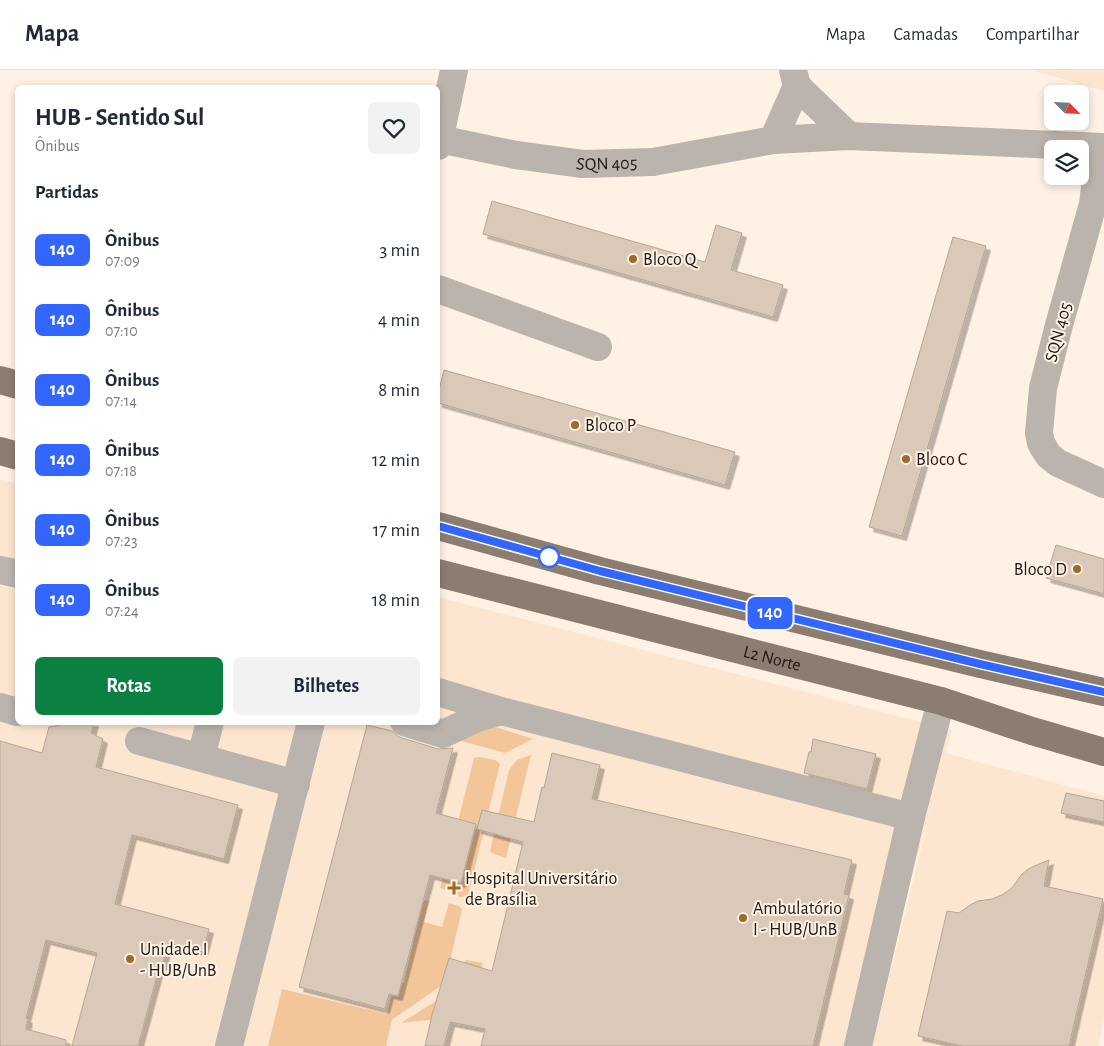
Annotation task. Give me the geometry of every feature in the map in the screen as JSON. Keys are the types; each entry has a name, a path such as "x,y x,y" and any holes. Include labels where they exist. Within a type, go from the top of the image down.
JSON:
{"main road":[{"path":"0,380 15,384"},
{"path":"0,451 15,455"},
{"path":"440,527 600,571 970,662 1104,692"},
{"name":"L2 Norte","path":"440,574 941,701 1104,752"}],"street":[{"name":"SQN 405","path":"440,134 454,70"},
{"path":"773,140 795,78 849,136"},
{"name":"SQN 405","path":"440,143 583,164 653,162 773,140 849,136 1102,147 1094,204 1043,388 1039,433 1041,443 1049,456 1058,463 1104,484"},
{"path":"440,290 598,346"},
{"path":"0,570 15,573"},
{"path":"440,693 501,711 911,817"},
{"path":"858,1046 911,817 941,701"},
{"path":"0,707 15,711"},
{"path":"414,725 443,734 476,718 501,711"},
{"path":"200,757 209,725"},
{"path":"228,1046 310,725"},
{"path":"140,741 296,784"}],"shaded area":[{"path":"1032,70 1104,70 1104,91 1089,87 1089,85"},
{"name":"Hospital Universitário de Brasília","path":"0,479 15,483 15,725 440,725 440,598 952,730 946,753 1104,796 1104,1019 1098,1046 872,1046 933,800 865,1046 0,1046"},
{"path":"477,721 533,739 505,753 447,737"},
{"path":"531,755 506,858 490,851 509,770 517,760"},
{"path":"474,758 495,760 500,764 468,896 460,897 452,894 452,891 440,888 443,878 461,882 475,827 458,821"},
{"path":"423,900 429,901 424,922 442,927 449,903 462,909 445,983 392,1020 386,1046 268,1046 282,989 387,1014 395,981 404,983"},
{"path":"466,960 483,963 467,1026 439,1019 401,1023 449,993 457,972"}],"building":[{"name":"Bloco Q","path":"492,201 705,262 716,225 742,233 731,270 783,285 773,317 483,234"},
{"path":"953,237 986,246 902,536 869,527"},
{"name":"Bloco P","path":"444,370 735,452 725,485 440,404 440,386"},
{"name":"Bloco D","path":"1056,545 1104,559 1104,594 1046,578"},
{"path":"60,725 93,725 91,733 103,739 96,767 238,805 224,859 132,835 115,904 209,929 203,952 168,943 162,966 160,965 138,1046 72,1046 97,953 46,940 26,1018 28,1019 26,1029 66,1040 66,1046 0,1046 0,741 42,753 49,727"},
{"path":"367,725 392,731 399,737 438,749 453,748 436,813 476,824 461,883 430,875 398,996 389,994 385,1009 299,987"},
{"path":"813,739 876,754 867,789 804,773"},
{"name":"Ambulatório I - HUB/UnB","path":"552,753 600,765 592,799 852,860 844,894 849,895 813,1046 481,1046 485,1029 450,1022 444,1046 425,1046 449,958 492,971 523,842 477,829 482,810 534,822"},
{"path":"1066,793 1104,801 1104,822 1061,813"},
{"path":"1049,860 1044,886 1103,899 1069,1046 962,1046 918,1036 947,911 959,913 978,901 1002,895 1012,888 1027,870"}],"bus line":[{"name":"140","path":"440,527 600,571 980,664 1104,692"}],"place":[{"name":"Bloco Q","path":"633,259"},
{"name":"Bloco P","path":"575,425"},
{"name":"Bloco C","path":"906,459"},
{"name":"Bloco D","path":"1077,569"},
{"name":"Hospital Universitário de Brasília","path":"454,888"},
{"name":"Ambulatório I - HUB/UnB","path":"743,918"},
{"name":"Unidade I - HUB/UnB","path":"130,959"}]}
